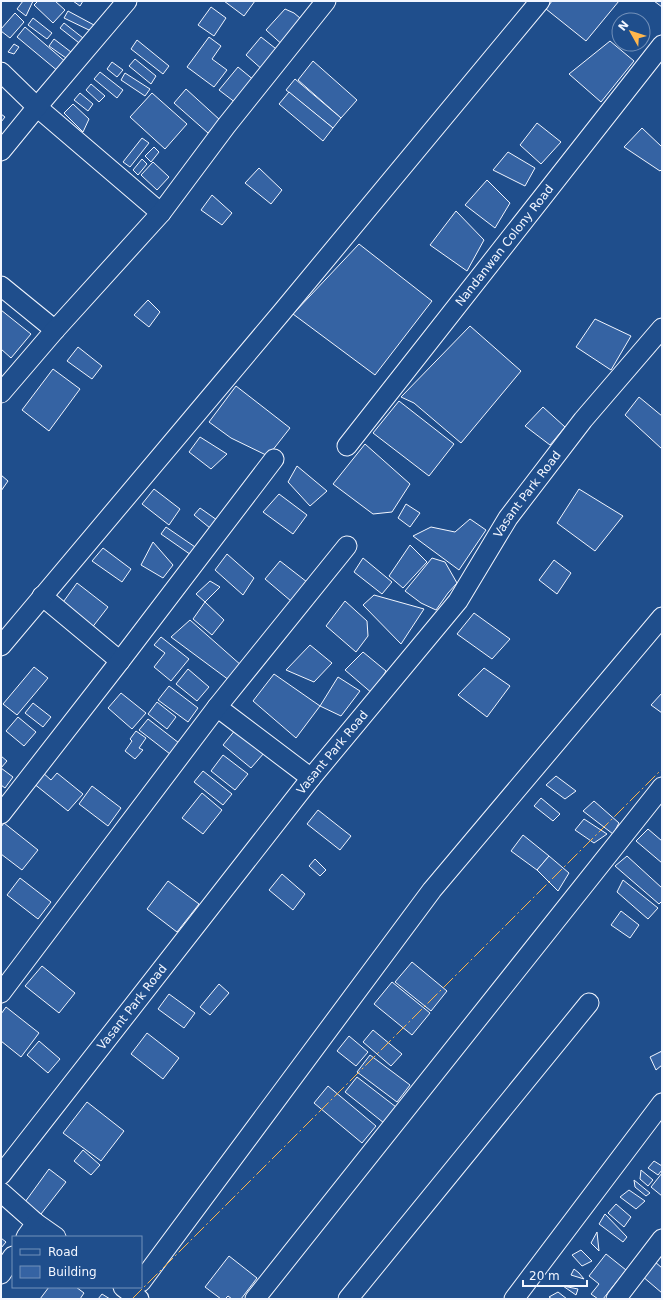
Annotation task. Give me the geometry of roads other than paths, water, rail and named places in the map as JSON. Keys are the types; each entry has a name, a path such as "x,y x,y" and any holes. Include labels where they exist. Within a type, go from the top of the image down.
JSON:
{"street":[{"path":"1,151 127,1"},
{"path":"1,393 55,330 160,213 326,1"},
{"path":"1,646 277,318 540,1"},
{"name":"Nandanwan Colony Road","path":"347,446 662,45"},
{"path":"1,72 37,107 160,213"},
{"path":"1,286 55,330"},
{"name":"Vasant Park Road","path":"1,1175 311,778 458,601 508,518 583,420 662,328"},
{"path":"1,814 274,459"},
{"path":"1,993 217,707 347,546"},
{"path":"42,596 120,661"},
{"path":"142,1281 432,890 662,617"},
{"path":"217,707 311,778"},
{"path":"255,1299 662,787"},
{"path":"348,1299 589,1003"},
{"path":"514,1299 662,1103"},
{"path":"1,1192 31,1230 52,1236"},
{"path":"616,1299 662,1239"},
{"path":"1,1274 12,1258"}]}
